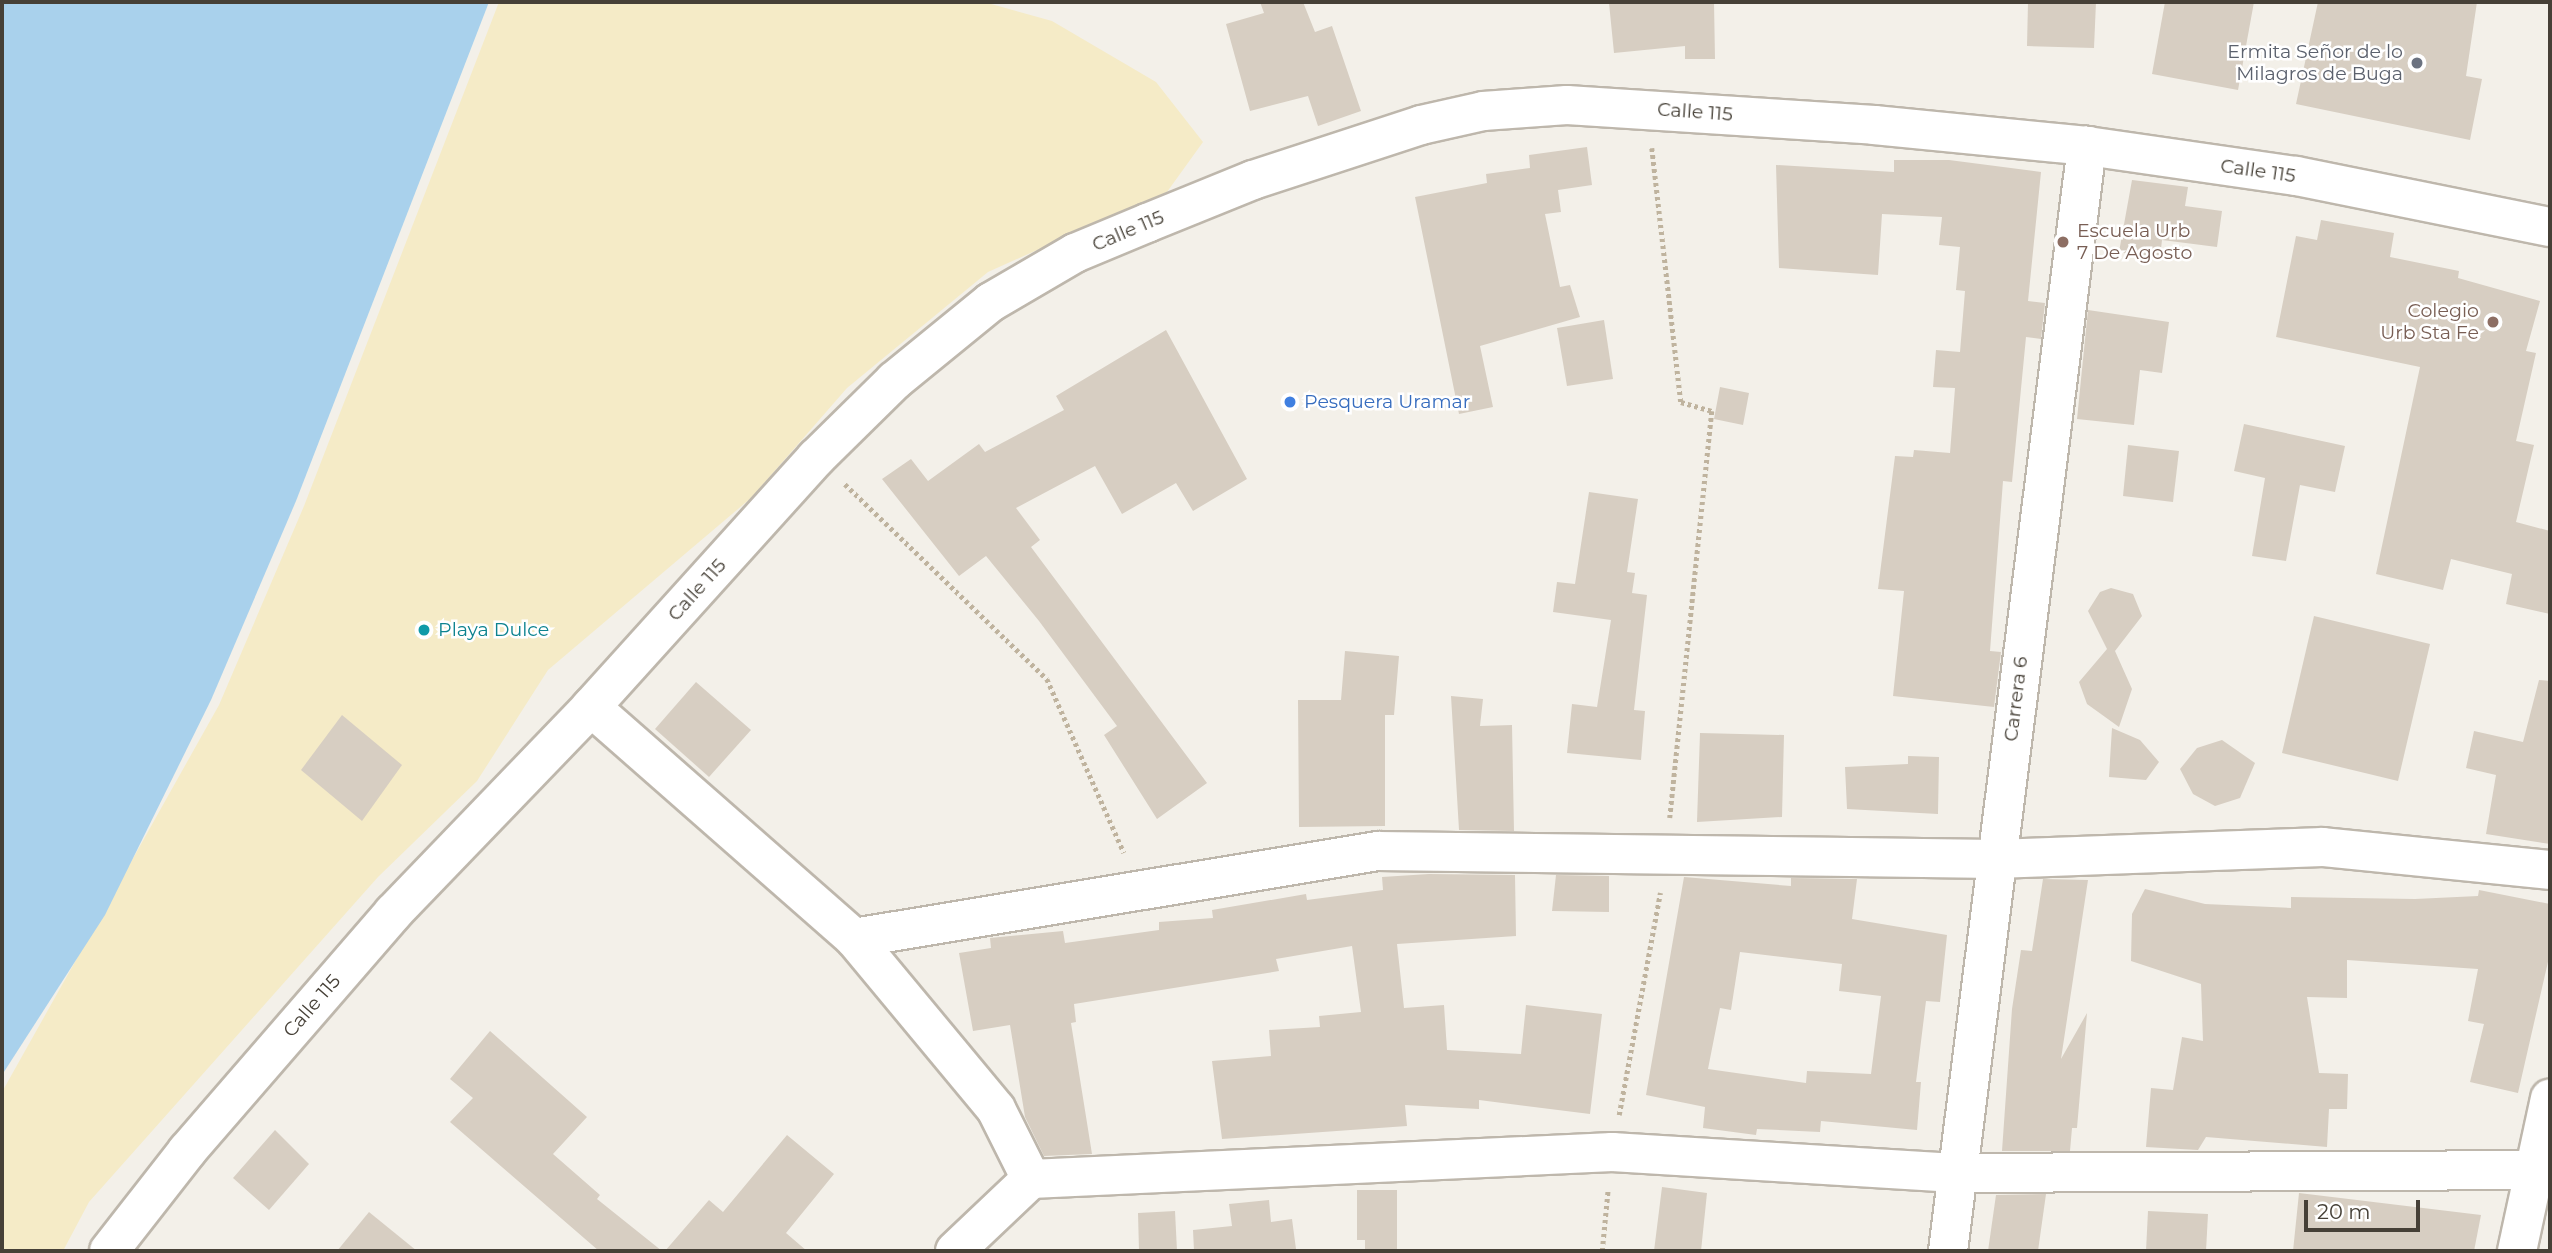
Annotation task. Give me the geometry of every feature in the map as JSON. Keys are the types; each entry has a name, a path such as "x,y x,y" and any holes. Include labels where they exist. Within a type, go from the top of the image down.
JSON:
{"street":[{"name":"Calle 115","path":"108,1251 187,1151 393,913 591,708 816,458 894,381 991,302 1075,253 1253,180 1421,125 1483,111 1567,105 1647,108 2087,146 2296,176 2550,227"},
{"name":"Carrera 6","path":"1948,1251 1955,1173 2087,146"},
{"path":"591,708 854,938 996,1109 1031,1179"},
{"path":"854,938 1142,893 1378,851 1996,859 2323,847 2550,870"},
{"path":"2517,1251 2543,1168 2550,1099"},
{"path":"955,1251 1031,1179 1612,1152 1955,1173 2543,1168"}],"path":[{"path":"1602,1251 1612,1152 1667,855 1712,411 1681,402 1647,108"},
{"path":"816,458 902,534 1047,679 1142,893"}],"sand":[{"name":"Playa Dulce","path":"499,2 984,2 1052,21 1156,82 1203,142 1167,192 988,272 847,388 751,498 548,670 477,781 378,877 89,1202 63,1251 2,1251 2,1092 219,705 304,506"}],"water":[{"path":"2,2 489,2 296,501 211,700 105,915 2,1075"}],"building":[{"path":"1260,2 1303,2 1315,32 1332,26 1361,111 1318,126 1308,96 1250,111 1226,24 1264,13"},
{"path":"1714,2 1715,59 1685,59 1685,46 1614,53 1609,3"},
{"path":"2028,2 2096,2 2094,48 2027,46"},
{"path":"2165,2 2254,2 2238,90 2152,74"},
{"path":"2318,2 2477,2 2466,76 2482,79 2470,140 2296,104"},
{"path":"1587,147 1592,185 1558,190 1561,212 1545,214 1560,287 1570,285 1580,317 1480,346 1493,407 1459,414 1415,197 1487,183 1486,174 1530,168 1529,155"},
{"path":"1894,160 1949,160 2041,172 2028,301 2045,303 2041,339 2026,337 2012,482 2003,481 1990,651 2001,652 1994,707 1893,696 1904,591 1878,589 1895,456 1913,457 1914,450 1950,453 1955,388 1933,387 1936,350 1960,352 1965,291 1956,290 1960,247 1939,245 1942,217 1882,214 1878,275 1779,268 1776,165 1894,172"},
{"path":"2132,180 2188,187 2185,206 2222,211 2217,247 2162,240 2160,258 2119,252"},
{"path":"2321,220 2394,233 2390,257 2459,271 2458,278 2540,301 2526,351 2536,353 2516,441 2534,445 2516,522 2550,531 2550,614 2506,604 2512,574 2451,559 2443,590 2376,574 2420,367 2276,337 2296,236 2317,240"},
{"path":"2088,310 2169,322 2162,373 2140,370 2134,425 2077,419"},
{"path":"1604,320 1613,379 1567,386 1557,328"},
{"path":"1166,330 1247,479 1193,511 1176,483 1122,514 1095,466 1016,508 1040,540 1031,547 1207,783 1157,819 1104,735 1117,726 1039,621 986,556 959,576 882,479 911,459 928,481 979,444 985,452 1064,410 1056,396"},
{"path":"1720,387 1749,393 1743,425 1714,419"},
{"path":"2244,424 2345,446 2335,492 2300,485 2286,561 2252,556 2265,478 2234,471"},
{"path":"2128,445 2179,451 2173,502 2123,496"},
{"path":"1589,492 1638,499 1627,572 1635,573 1632,593 1647,595 1634,710 1645,711 1641,760 1567,753 1572,704 1597,707 1611,620 1553,612 1557,582 1575,584"},
{"path":"2111,588 2133,594 2142,616 2115,651 2132,689 2119,727 2087,704 2079,682 2107,649 2088,611 2100,592"},
{"path":"2314,616 2430,644 2398,781 2282,753"},
{"path":"1345,651 1399,656 1394,715 1385,715 1385,826 1299,827 1298,700 1341,700"},
{"path":"2539,680 2550,681 2550,844 2486,834 2496,775 2466,768 2474,731 2523,742"},
{"path":"696,682 751,730 709,777 655,729"},
{"path":"1451,696 1483,699 1480,726 1512,725 1514,831 1459,830"},
{"path":"342,715 402,765 362,821 301,770"},
{"path":"2112,728 2140,740 2159,762 2146,780 2109,777"},
{"path":"1700,733 1784,735 1782,817 1697,822"},
{"path":"2222,740 2255,763 2240,798 2215,806 2193,794 2180,769 2197,748"},
{"path":"1908,756 1939,757 1938,814 1847,809 1845,767 1908,764"},
{"path":"1429,874 1515,875 1516,936 1397,944 1404,1008 1444,1005 1447,1050 1521,1054 1526,1005 1602,1014 1590,1114 1479,1100 1479,1109 1405,1105 1407,1126 1222,1139 1212,1061 1271,1056 1269,1030 1320,1027 1319,1016 1361,1012 1352,946 1276,959 1279,971 1074,1004 1076,1022 1071,1023 1092,1154 1044,1156 1025,1117 1010,1025 973,1031 959,953 991,948 990,938 1063,931 1065,943 1159,930 1159,922 1213,918 1212,910 1306,894 1307,900 1383,890 1382,877"},
{"path":"1556,875 1609,876 1609,912 1552,911"},
{"path":"1684,877 1791,886 1791,878 1857,879 1852,919 1947,935 1940,1002 1926,1001 1916,1082 1921,1082 1917,1130 1821,1121 1820,1132 1757,1129 1756,1135 1703,1128 1705,1107 1646,1095","holes":["1740,952 1842,964 1839,991 1881,996 1871,1074 1807,1071 1806,1083 1708,1069 1720,1008 1731,1010"]},
{"path":"2043,879 2088,880 2061,1059 2087,1013 2077,1128 2072,1128 2070,1151 2002,1151 2012,1009 2021,950 2032,951"},
{"path":"2145,889 2205,904 2291,908 2291,897 2415,899 2478,896 2479,890 2550,904 2550,953 2518,1093 2470,1082 2484,1024 2468,1021 2478,969 2347,960 2347,998 2307,997 2319,1073 2348,1074 2347,1109 2329,1109 2327,1147 2206,1137 2198,1150 2146,1147 2151,1088 2173,1090 2182,1037 2203,1041 2201,984 2131,961 2132,914"},
{"path":"490,1031 587,1117 553,1154 600,1195 597,1199 662,1251 599,1251 450,1122 473,1098 450,1079"},
{"path":"275,1130 309,1164 269,1210 233,1178"},
{"path":"787,1135 834,1174 786,1233 807,1251 665,1251 709,1200 723,1212"},
{"path":"1662,1187 1707,1193 1701,1251 1654,1251"},
{"path":"1357,1190 1397,1190 1397,1251 1365,1251 1365,1240 1357,1240"},
{"path":"2299,1193 2481,1215 2474,1251 2293,1251"},
{"path":"2046,1194 2038,1251 1988,1251 1996,1195"},
{"path":"1269,1200 1271,1222 1292,1219 1296,1249 1194,1251 1193,1230 1232,1226 1229,1204"},
{"path":"1175,1211 1177,1251 1139,1251 1138,1213"},
{"path":"2148,1211 2208,1214 2206,1251 2146,1251"},
{"path":"369,1212 417,1251 337,1251"}],"place":[{"name":"Ermita Señor de lo Milagros de Buga","path":"2417,63"},
{"name":"Escuela Urb 7 De Agosto","path":"2063,242"},
{"name":"Colegio Urb Sta Fe","path":"2493,322"},
{"name":"Pesquera Uramar","path":"1290,402"},
{"name":"Playa Dulce","path":"424,630"}]}
